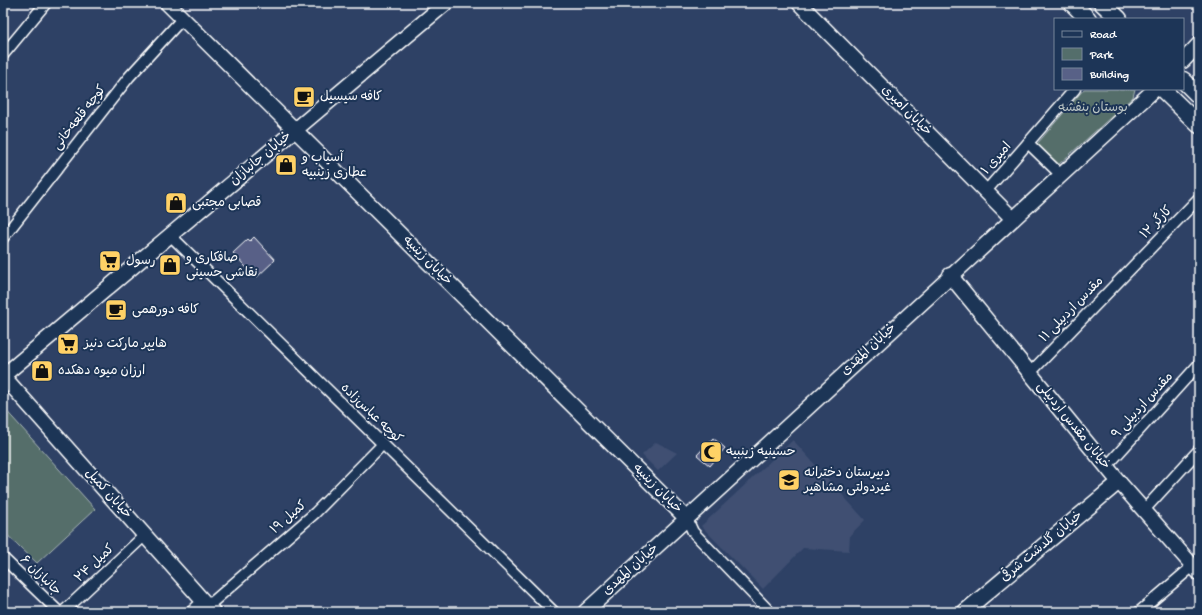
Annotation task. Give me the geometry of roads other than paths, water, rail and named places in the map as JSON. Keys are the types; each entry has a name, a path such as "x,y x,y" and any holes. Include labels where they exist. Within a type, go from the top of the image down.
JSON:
{"main road":[{"path":"1072,3 1087,18"},
{"path":"1102,3 1118,18"},
{"path":"1184,81 1199,96"},
{"path":"1163,90 1199,125"}],"street":[{"path":"3,55 46,3"},
{"name":"خیابان زینبیه","path":"167,3 687,519"},
{"name":"خیابان جانبازان","path":"3,376 446,3"},
{"name":"خیابان امیری","path":"799,3 1013,219"},
{"name":"کوچه قلعه‌خانی","path":"3,238 129,77 182,18"},
{"path":"1184,60 1199,44"},
{"name":"امیری ۱","path":"986,191 1074,90"},
{"name":"خیابان المهدی","path":"584,612 687,519 950,275 1154,90"},
{"path":"1028,143 1061,175"},
{"name":"کارگر ۱۲","path":"1133,266 1199,198"},
{"name":"کوچه عباس‌زاده","path":"170,235 554,612"},
{"name":"مقدس اردبیلی ۱۱","path":"1030,372 1133,266"},
{"name":"خیابان مقدس اردبیلی","path":"950,275 1119,482 1196,570"},
{"name":"مقدس اردبیلی ۹","path":"1107,466 1199,364"},
{"name":"خیابان کمیل","path":"3,376 208,606"},
{"name":"کمیل ۱۹","path":"191,612 208,606 315,513 383,444"},
{"path":"1144,510 1199,450"},
{"name":"خیابان گلدشت شرقی","path":"964,612 1119,482"},
{"path":"687,519 692,532 766,611"},
{"name":"کمیل ۲۴","path":"63,612 145,535"},
{"name":"جانبازان ۶","path":"5,564 59,612"},
{"path":"1139,612 1196,570"}],"place":[{"name":"کافه سیسیل","path":"304,97"},
{"name":"آسیاب و عطاری زینبیه","path":"286,165"},
{"name":"قصابی مجتبی","path":"176,203"},
{"name":"رسول","path":"110,261"},
{"name":"صافکاری و نقاشی حسینی","path":"170,265"},
{"name":"کافه دورهمی","path":"116,310"},
{"name":"هایپر مارکت دنیز","path":"68,344"},
{"name":"ارزان میوه دهکده","path":"42,371"},
{"name":"حسینیه زینبیه","path":"711,452"},
{"name":"دبیرستان دخترانه غیردولتی مشاهیر","path":"789,480"}],"park label":[{"name":"بوستان بنفشه","path":"1093,108"}]}
